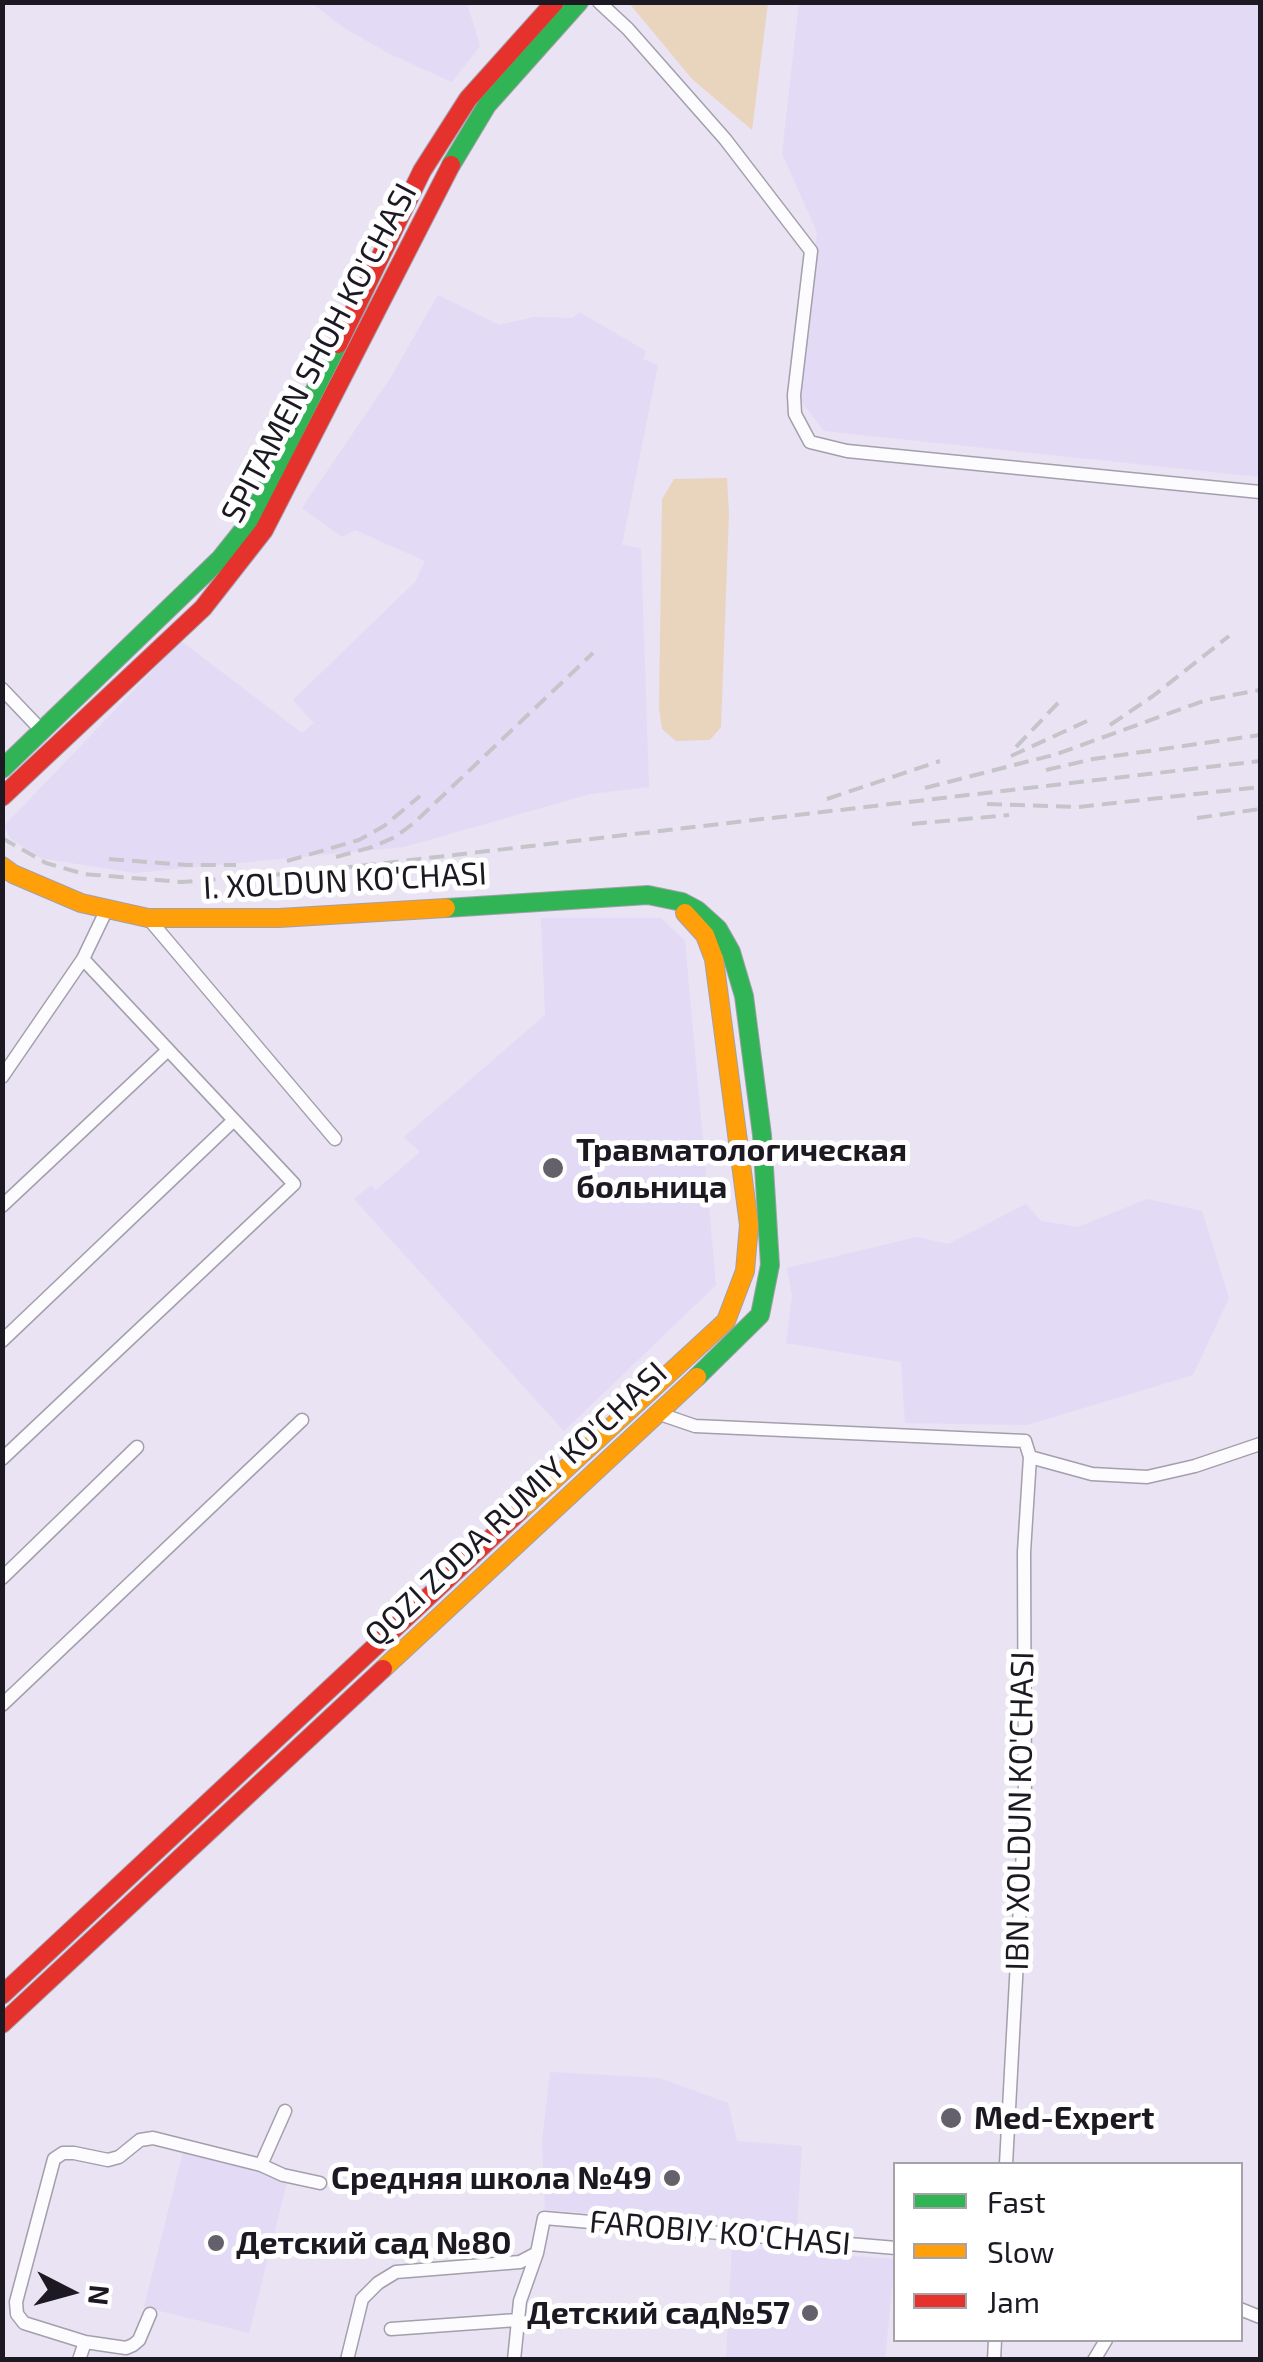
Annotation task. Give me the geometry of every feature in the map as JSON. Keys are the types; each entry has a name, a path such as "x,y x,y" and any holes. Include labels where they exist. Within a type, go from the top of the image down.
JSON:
{"street":[{"name":"SPITAMEN SHOH KO'CHASI","path":"2,769 220,559 248,524 278,470 422,170 468,99 555,2"},
{"name":"SPITAMEN SHOH KO'CHASI","path":"2,797 203,608 238,568 283,495 453,160 487,105 579,2"},
{"path":"599,2 725,138 811,251 794,395 795,414 810,442 847,450 1260,492"},
{"path":"2,689 43,732"},
{"name":"I. XOLDUN KO'CHASI","path":"2,866 30,882 106,910 148,918 279,918 648,895 682,902 697,910"},
{"name":"QOZI ZODA RUMIY KO'CHASI","path":"2,1995 726,1320 745,1272 749,1225 714,959 698,925 664,898"},
{"path":"2,1077 83,958 106,910"},
{"name":"QOZI ZODA RUMIY KO'CHASI","path":"2,2024 760,1315 770,1265 762,1136 744,996 718,928 697,910"},
{"path":"148,918 335,1139"},
{"path":"2,1459 294,1184 83,958"},
{"path":"2,1206 168,1050"},
{"path":"2,1340 234,1120"},
{"path":"657,1414 695,1426 1026,1440 1030,1457 1092,1474 1147,1476 1195,1466 1260,1444"},
{"path":"2,1705 302,1420"},
{"path":"2,1578 138,1447"},
{"name":"IBN XOLDUN KO'CHASI","path":"1006,2162 1025,1813 1024,1552 1030,1457"},
{"path":"261,2165 285,2111"},
{"path":"150,2314 139,2340 126,2348 84,2342 24,2323 17,2314 16,2302 54,2159 74,2152 108,2160 119,2157 140,2140 153,2138 320,2183"},
{"name":"FAROBIY KO'CHASI","path":"537,2253 544,2218 893,2248"},
{"path":"514,2360 520,2301 537,2253"},
{"path":"347,2360 362,2299 378,2282 396,2272 520,2262 537,2253"},
{"path":"391,2329 517,2320"},
{"path":"79,2360 84,2342"}],"shaded area":[{"path":"312,3 467,3 480,46 452,82 390,54 344,28"},
{"path":"629,3 768,3 752,130 692,79"},
{"path":"799,3 1260,3 1260,477 824,431 797,396 817,232 782,153"},
{"path":"438,295 499,325 534,317 573,318 579,312 646,351 643,359 658,365 622,545 641,548 649,787 590,794 404,847 134,873 40,858 11,839 4,826 181,641 302,733 314,723 293,700 415,582 425,561 355,530 342,537 302,508 391,377"},
{"path":"727,478 721,727 710,740 676,741 662,729 659,708 662,499 674,479"},
{"name":"Травматологическая больница","path":"541,918 661,918 685,941 716,1285 564,1431 354,1199 371,1185 376,1190 420,1152 404,1137 545,1015"},
{"path":"1147,1199 1202,1211 1229,1298 1193,1375 1027,1425 905,1423 901,1362 786,1343 792,1296 787,1268 917,1237 948,1244 1026,1204 1041,1221 1078,1227"},
{"name":"Средняя школа №49","path":"550,2072 659,2078 728,2103 737,2141 802,2146 797,2227 545,2210 542,2143"},
{"name":"Детский сад №80","path":"183,2152 288,2178 249,2333 144,2307"},
{"name":"Детский сад№57","path":"732,2247 893,2259 885,2359 726,2359"}],"railway":[{"path":"1110,725 1229,636"},
{"path":"336,857 395,837 414,823 593,653"},
{"path":"925,788 1057,754 1206,700 1260,690"},
{"path":"1016,747 1058,703"},
{"path":"1011,756 1087,721"},
{"path":"1046,770 1093,759 1260,735"},
{"path":"827,799 940,761"},
{"path":"2,838 46,863 84,874 182,882 308,872 1260,761"},
{"path":"987,804 1078,807 1260,787"},
{"path":"287,861 359,840 384,826 420,796"},
{"path":"1197,818 1260,809"},
{"path":"912,824 1009,815"},
{"path":"109,859 236,865"}],"traffic: fast":[{"path":"451,165 487,105 579,2"},
{"path":"2,769 220,559 248,524 338,344"},
{"path":"446,908 648,895 682,902 697,910 718,929 731,952 744,996 762,1135 770,1265 760,1315 697,1377"}],"traffic: slow":[{"path":"2,866 81,903 148,918 279,918 446,908"},
{"path":"519,1512 726,1321 745,1271 749,1225 714,959 705,935 685,913"},
{"path":"383,1669 697,1377"}],"traffic: jam":[{"path":"338,344 422,171 468,99 555,2"},
{"path":"2,797 203,608 264,530 451,165"},
{"path":"2,1995 519,1512"},
{"path":"2,2024 383,1669"}],"place":[{"name":"Травматологическая больница","path":"553,1168"},
{"name":"Med-Expert","path":"951,2118"},
{"name":"Средняя школа №49","path":"672,2178"},
{"name":"Детский сад №80","path":"216,2243"},
{"name":"Детский сад№57","path":"810,2313"}]}
